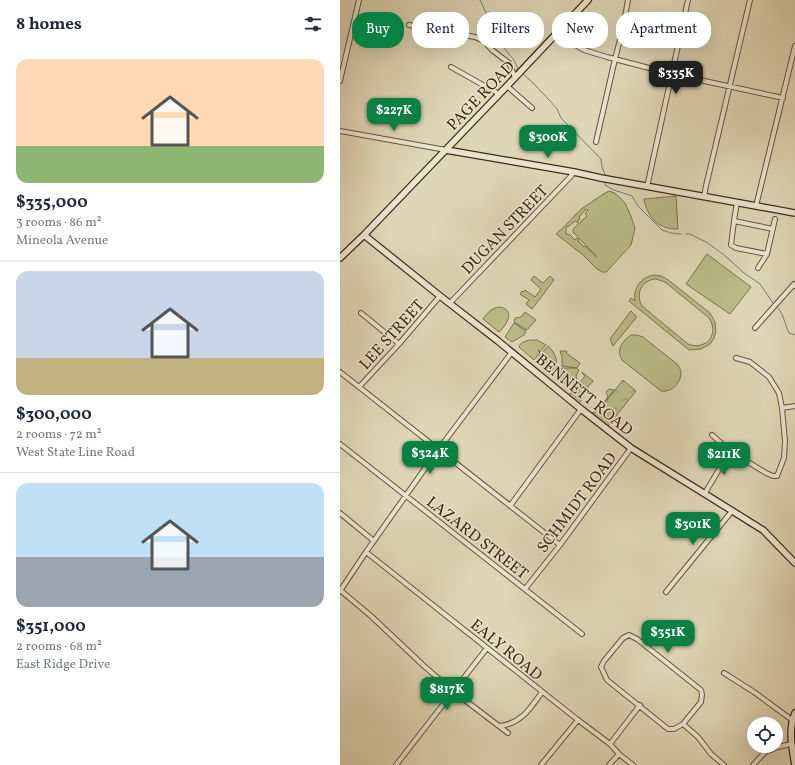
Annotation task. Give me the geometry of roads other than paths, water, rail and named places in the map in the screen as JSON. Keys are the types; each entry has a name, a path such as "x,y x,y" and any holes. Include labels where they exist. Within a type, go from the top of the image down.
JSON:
{"street":[{"path":"340,81 359,0"},
{"name":"PAGE ROAD","path":"577,12 588,0"},
{"path":"596,142 623,28 628,0"},
{"path":"647,187 688,0"},
{"path":"704,197 750,0"},
{"path":"409,25 476,37 484,41 492,50 509,63 515,77"},
{"name":"PAGE ROAD","path":"340,258 446,150 552,38"},
{"path":"756,206 795,46"},
{"path":"580,48 672,74 783,98"},
{"path":"451,67 499,94"},
{"path":"507,86 532,108"},
{"path":"340,131 795,213"},
{"name":"DUGAN STREET","path":"450,303 574,172"},
{"path":"737,202 731,245 736,248 767,254"},
{"path":"758,268 767,254 775,219"},
{"path":"734,221 773,228"},
{"name":"BENNETT ROAD","path":"364,235 631,448 763,530 795,563"},
{"path":"755,328 795,285"},
{"name":"LEE STREET","path":"359,387 440,296"},
{"path":"361,313 398,344"},
{"path":"508,733 453,691 371,616 340,590 438,450 512,352"},
{"path":"712,436 730,451 766,473 772,476 777,476 784,458 785,441 779,393 769,377 750,362 736,358"},
{"path":"340,372 560,545"},
{"path":"782,408 795,406"},
{"path":"510,506 581,409"},
{"name":"LAZARD STREET","path":"340,444 582,634"},
{"name":"SCHMIDT ROAD","path":"525,589 560,545 631,448"},
{"path":"705,493 730,451"},
{"path":"666,592 732,510"},
{"path":"340,513 374,541"},
{"name":"EALY ROAD","path":"366,552 610,744 619,754 633,765"},
{"path":"629,635 637,639 701,690 702,695 701,702 683,724 674,729 668,729 640,706 607,680 600,667 623,638 629,635"},
{"path":"396,765 487,648"},
{"path":"724,673 754,692 792,720"},
{"path":"498,726 508,725 520,719 542,692"},
{"path":"610,744 640,706"},
{"path":"794,765 791,744 792,720 795,712"},
{"path":"541,765 578,720"},
{"path":"683,724 698,737 711,754 724,765"},
{"path":"753,765 765,752 791,744"},
{"path":"609,765 619,754"}],"waterway":[{"path":"480,0 487,15 489,26 499,42 514,60 518,69"},
{"path":"523,74 557,109 561,118 601,159 605,175"},
{"path":"605,182 605,185 614,190 632,196 638,206 662,230 681,234"},
{"path":"686,234 690,234 706,242 723,254 744,273 760,284 773,303"},
{"path":"778,308 782,314 789,333 795,335"}]}
